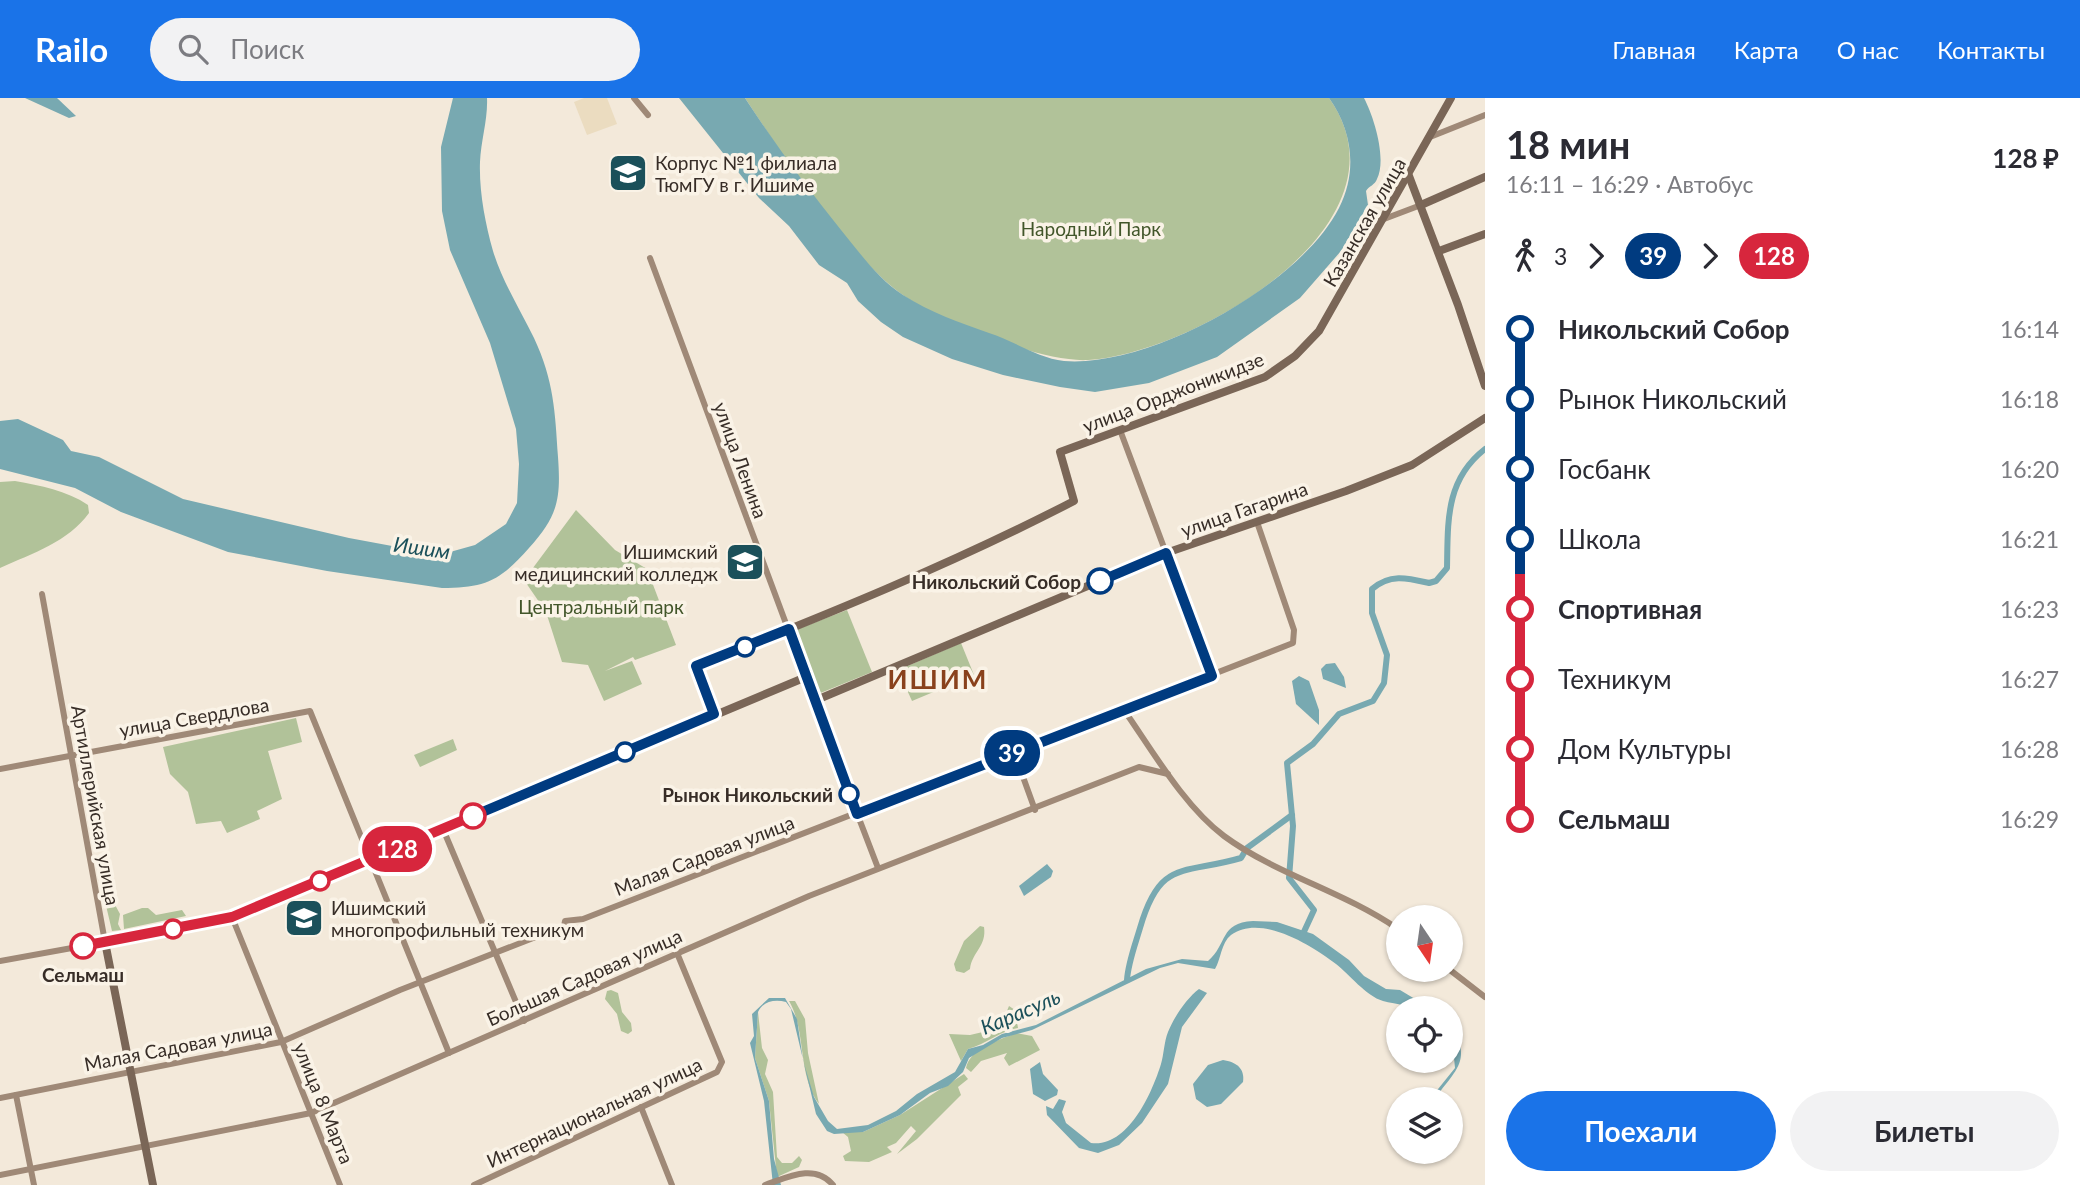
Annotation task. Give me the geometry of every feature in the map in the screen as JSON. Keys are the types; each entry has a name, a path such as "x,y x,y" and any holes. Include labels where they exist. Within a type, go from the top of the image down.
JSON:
{"main road":[{"name":"Казанская улица","path":"1295,356 1319,331 1451,98"},
{"path":"1409,176 1485,386"},
{"path":"1421,205 1485,177"},
{"path":"1397,195 1406,188 1416,192"},
{"path":"1438,251 1485,234"},
{"name":"улица Орджоникидзе","path":"789,629 942,564 1074,501 1060,452 1265,377 1295,356"},
{"name":"улица Гагарина","path":"814,701 1166,553 1412,465 1485,418"},
{"path":"714,714 696,666 789,629"},
{"name":"улица Ленина","path":"789,629 814,701"},
{"path":"105,942 232,917 806,677"},
{"name":"Артиллерийская улица","path":"105,942 153,1185"}],"street":[{"path":"634,98 648,115"},
{"path":"1430,136 1485,115"},
{"path":"1384,219 1421,205"},
{"name":"улица Ленина","path":"650,258 789,629"},
{"path":"1120,430 1212,676"},
{"name":"Малая Садовая улица","path":"0,1098 281,1042 420,982 564,926 565,921 583,919 1293,643 1294,630 1257,522"},
{"name":"Артиллерийская улица","path":"42,594 105,942"},
{"name":"улица Ленина","path":"814,701 878,869"},
{"path":"1124,710 1168,774 1219,832 1286,870 1362,905 1386,921"},
{"name":"улица Свердлова","path":"0,769 310,711 370,860"},
{"path":"1014,752 1035,810"},
{"name":"Большая Садовая улица","path":"0,1175 311,1113 677,953 878,869 1035,810 1139,767 1168,774"},
{"path":"443,829 524,1021"},
{"path":"370,860 449,1053"},
{"name":"улица 8 Марта","path":"232,917 340,1185"},
{"path":"0,961 105,942"},
{"name":"Интернациональная улица","path":"474,1185 713,1075 722,1062 677,953"},
{"path":"1463,980 1485,997"},
{"path":"16,1095 33,1185"},
{"path":"641,1107 672,1185"},
{"path":"766,1185 786,1178 817,1173 833,1185"}],"green space":[{"name":"Народный Парк","path":"745,98 1329,98 1349,145 1344,191 1320,235 1281,274 1234,308 1182,334 1132,352 1088,360 1068,359 1018,348 991,338 939,316 900,293 858,253 816,202"},
{"path":"15,481 53,489 71,496 88,505 89,513 71,532 60,539 0,568 0,482"},
{"name":"Центральный парк","path":"576,510 615,550 647,569 676,645 635,660 633,657 605,671 632,661 642,684 604,701 588,665 562,662 546,612 524,580"},
{"path":"847,610 872,672 818,694 793,631"},
{"path":"961,643 974,675 912,701 898,670"},
{"path":"296,718 302,742 268,751 282,799 257,811 260,819 227,833 221,821 196,824 188,792 170,774 163,747"},
{"path":"453,739 457,750 420,767 414,755"},
{"path":"108,895 115,898 121,930 112,931 104,897"},
{"path":"148,908 156,915 182,910 186,916 124,929 123,915"},
{"path":"980,926 984,927 983,939 970,969 964,973 956,971 954,964 964,941"},
{"path":"607,991 618,993 622,1012 631,1023 632,1031 628,1034 621,1031 617,1014 605,999"},
{"path":"789,1001 795,1001 805,1019 808,1053 819,1104 808,1080 795,1013"},
{"path":"1009,1006 1015,1010 1018,1028 968,1049 961,1061 949,1034 970,1035 1000,1028"},
{"path":"758,1012 762,1048 768,1060 765,1074 773,1092 777,1157 782,1163 792,1163 799,1156 802,1160 799,1167 777,1177 769,1101 755,1058"},
{"path":"1016,1033 1032,1036 1040,1050 1009,1066 1004,1058 1007,1053 981,1061 971,1072 966,1068 979,1050"},
{"path":"964,1074 968,1079 958,1087 961,1095 917,1139 897,1154 916,1131 911,1126 896,1143 887,1147 892,1152 869,1162 845,1161 843,1156 851,1151 848,1137 842,1132 863,1132 900,1115"}],"shaded area":[{"path":"584,98 607,98 617,124 587,135 574,102"}],"water":[{"path":"25,98 57,98 76,116 69,118"},
{"path":"453,98 487,98 480,173 487,229 501,273 541,354 550,382 554,410 559,472 558,496 552,516 539,537 509,568 481,584 442,588 327,571 228,552 121,512 75,488 0,469 0,421 18,419 63,440 71,451 99,457 183,499 349,538 419,551 450,552 475,545 506,524 517,503 519,464 516,429 490,343 450,250 442,211 441,147"},
{"path":"679,98 745,98 828,214 870,265 894,289 945,317 1064,361 1099,360 1138,351 1179,336 1258,292 1292,265 1320,237 1339,208 1349,180 1350,151 1347,137 1337,110 1329,98 1364,98 1378,138 1381,161 1376,181 1366,191 1368,205 1341,251 1300,298 1217,357 1149,383 1095,392 1003,375 952,359 903,337 881,322 858,301 847,283 819,265 789,226 759,198"},
{"path":"1335,663 1344,677 1346,688 1323,679 1321,669 1326,664"},
{"path":"1299,676 1309,681 1319,710 1319,725 1296,704 1292,681"},
{"path":"1047,864 1053,871 1051,877 1024,896 1019,886"},
{"path":"1277,922 1313,934 1349,960 1364,976 1386,989 1400,990 1410,996 1386,996 1386,1002 1383,1001 1364,990 1336,964 1300,941 1271,930 1243,929 1231,935 1225,942 1215,969 1178,963 1160,968 1032,1030 1002,1038 969,1058 963,1072 948,1086 930,1093 900,1115 863,1132 834,1134 827,1131 816,1114 804,1062 814,1097 828,1121 837,1129 868,1125 896,1111 917,1094 955,1072 968,1049 983,1045 1002,1034 1036,1025 1146,969 1182,959 1208,961 1229,930 1242,923"},
{"path":"1199,989 1207,993 1182,1027 1168,1084 1142,1123 1119,1145 1098,1153 1079,1148 1047,1115 1046,1106 1053,1109 1059,1099 1066,1101 1062,1112 1066,1123 1091,1143 1116,1137 1127,1128 1145,1103 1161,1064 1171,1026 1177,1014"},
{"path":"769,998 785,998 797,1019 803,1058 791,1009 786,1002 774,1001 763,1005 758,1012 755,1058 769,1101 774,1159 781,1185 773,1185 764,1101 750,1043 754,1036 752,1014"},
{"path":"1223,1060 1239,1066 1243,1073 1243,1082 1221,1104 1207,1107 1196,1099 1193,1084 1208,1065"},
{"path":"1040,1062 1043,1074 1058,1090 1057,1095 1045,1101 1033,1094 1030,1069"},
{"path":"1451,1073 1454,1073 1444,1087 1440,1087"}],"waterway":[{"path":"1302,936 1314,910 1289,878 1293,826 1287,763 1313,744 1339,714 1373,701 1384,683 1387,655 1372,613 1372,589 1392,579 1406,578 1429,583 1436,581 1447,568 1451,503 1462,474 1485,449"},
{"path":"1247,848 1292,815"},
{"path":"1127,980 1132,954 1148,906 1165,880 1188,869 1241,858 1244,853"}],"bus line":[{"name":"39","path":"473,816 714,714 696,666 789,629 857,814 1212,676 1166,553 1100,581"},
{"name":"128","path":"83,946 232,917 473,816"}],"place":[{"name":"Корпус №1 филиала ТюмГУ в г. Ишиме","path":"628,173"},
{"name":"Ишимский медицинский колледж","path":"745,562"},
{"name":"Никольский Собор","path":"1100,581"},
{"name":"Рынок Никольский","path":"849,794"},
{"name":"Ишимский многопрофильный техникум","path":"304,918"},
{"name":"Сельмаш","path":"83,946"}],"district":[{"name":"ИШИМ","path":"938,679"}],"water label":[{"name":"Ишим","path":"422,547"},
{"name":"Карасуль","path":"1020,1011"}]}
